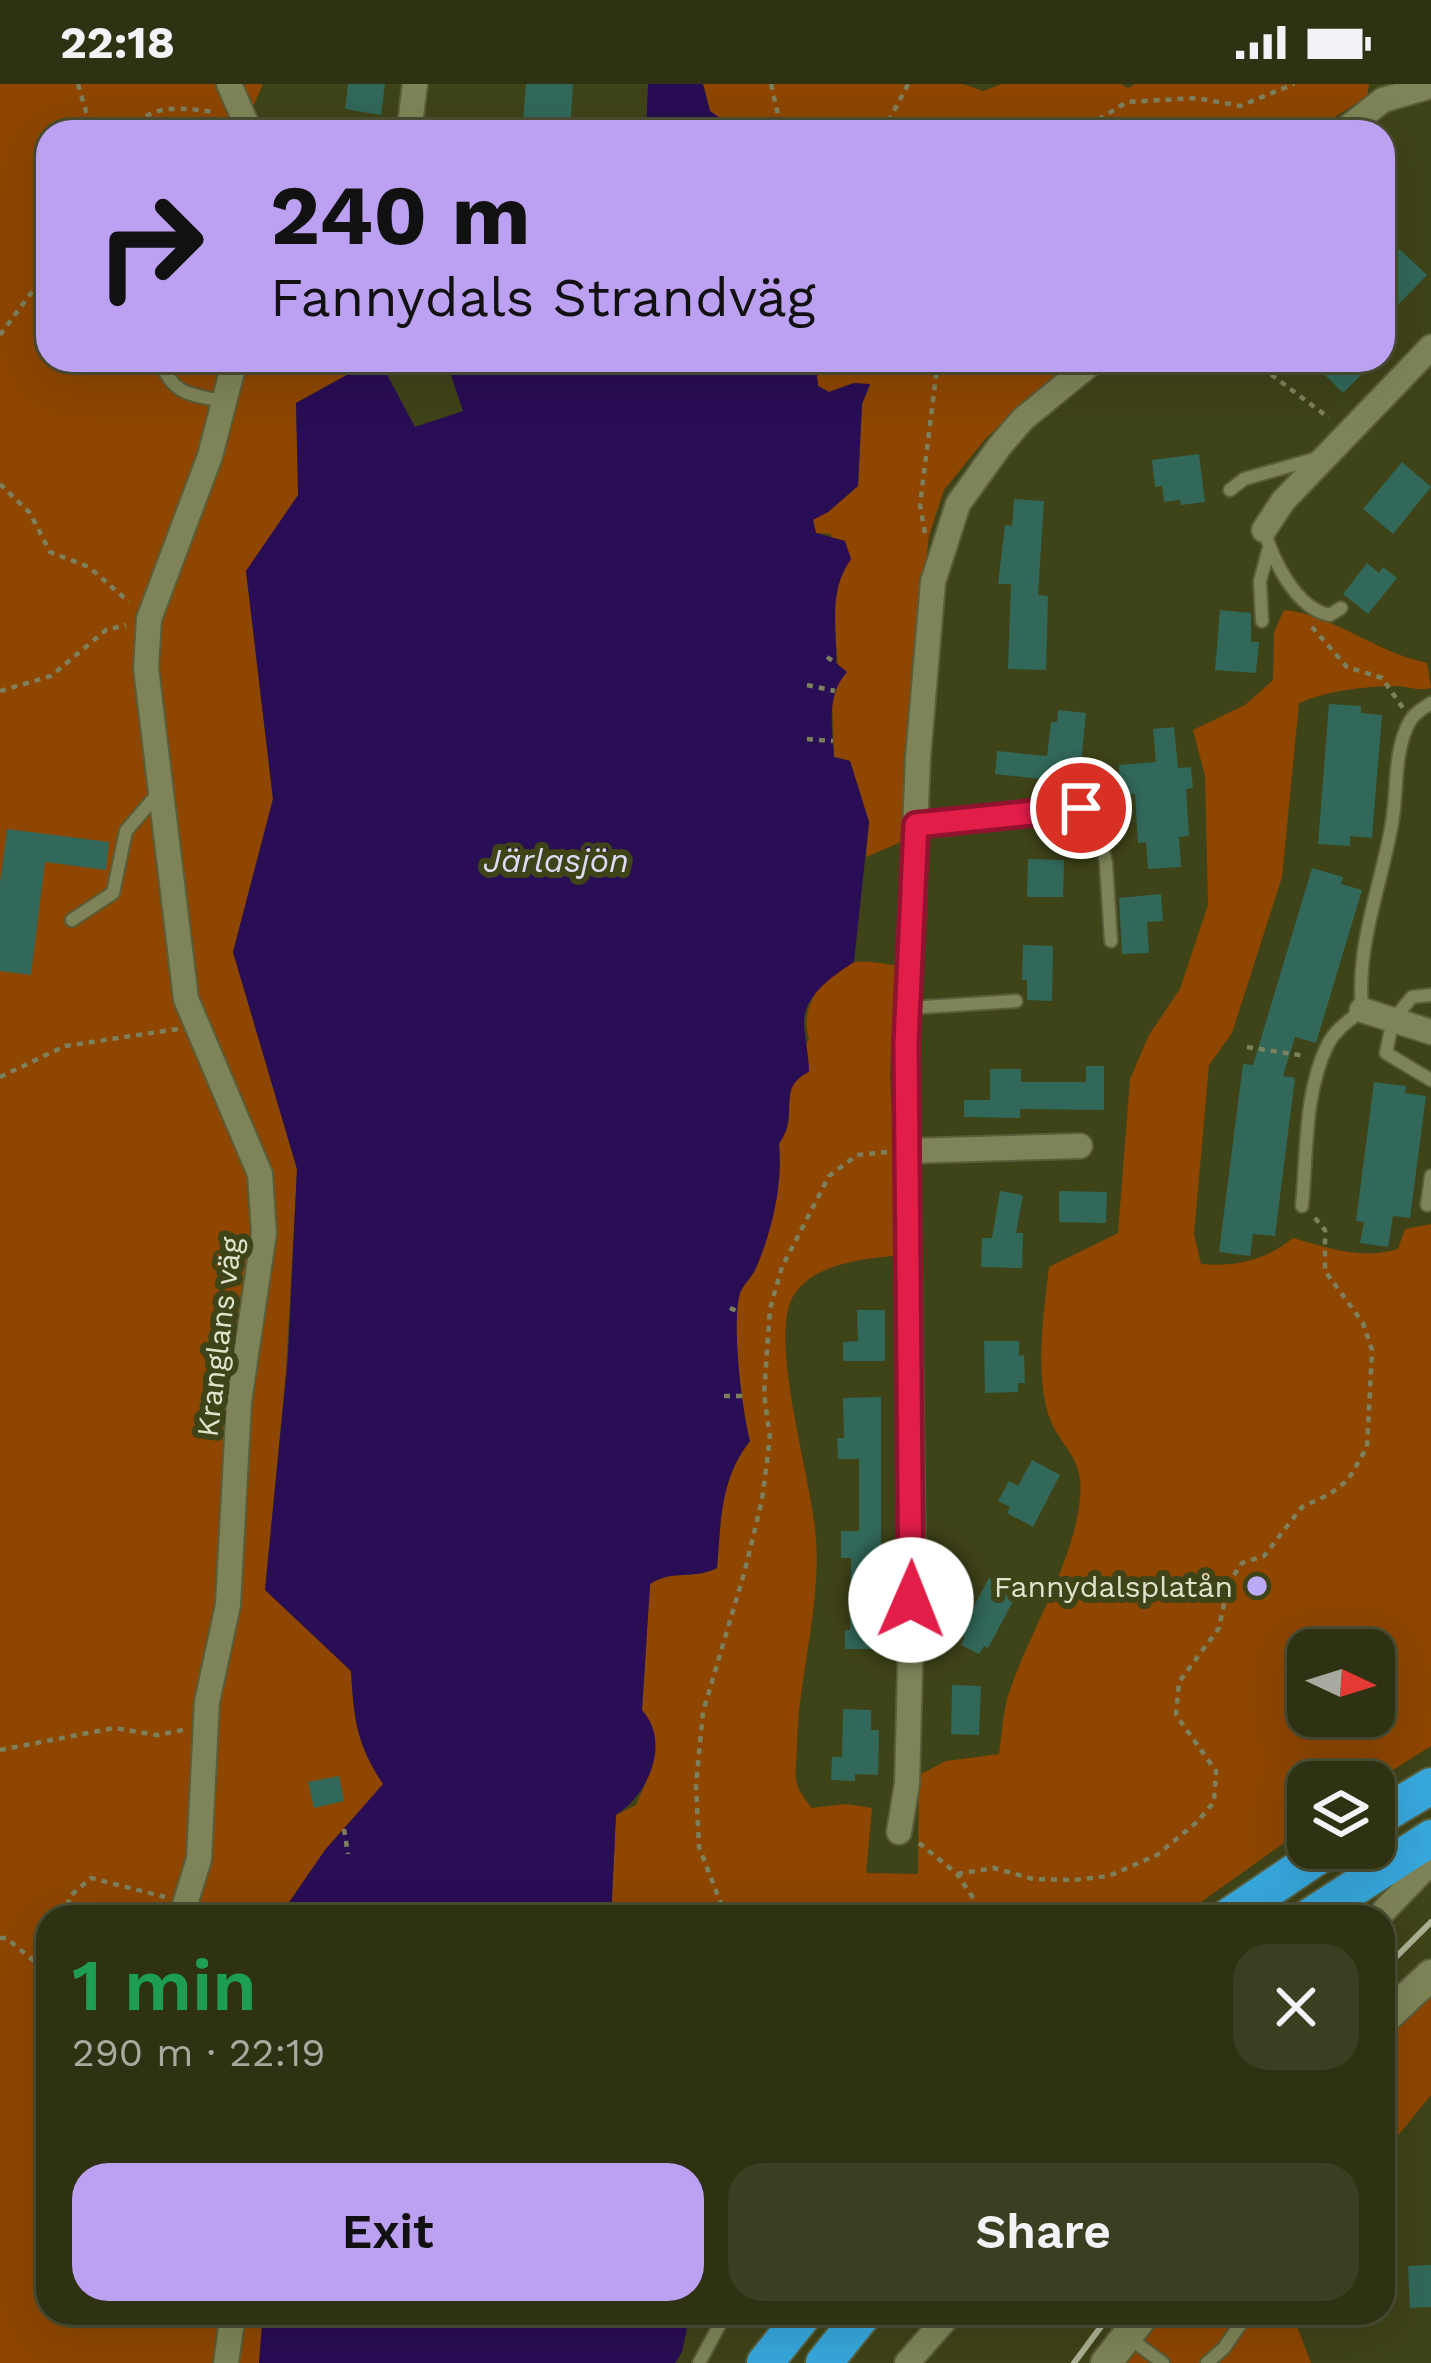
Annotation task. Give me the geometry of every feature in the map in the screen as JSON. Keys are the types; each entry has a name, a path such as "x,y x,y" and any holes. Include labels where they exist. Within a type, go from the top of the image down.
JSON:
{"highway":[{"path":"1395,1807 1431,1786"},
{"path":"1327,1905 1431,1838"},
{"path":"1246,1905 1299,1869"},
{"path":"766,2363 796,2325"},
{"path":"824,2363 854,2325"}],"street":[{"path":"229,84 244,120"},
{"path":"410,120 415,84"},
{"path":"1357,120 1383,100 1431,86"},
{"path":"1266,539 1282,501 1431,347"},
{"name":"Kranglans väg","path":"185,1905 199,1858 206,1725 228,1605 239,1402 264,1233 260,1174 186,999 146,668 149,619 210,455 232,372"},
{"path":"899,1832 907,1784 913,1556 908,1008 933,582 958,504 998,447 1080,372"},
{"path":"1362,1010 1431,1032"},
{"path":"908,1151 1080,1146"},
{"path":"1390,1905 1431,1862"},
{"path":"1395,2009 1431,1975"},
{"path":"226,2363 231,2325"},
{"path":"907,2363 940,2325"},
{"path":"1106,2363 1136,2325"}],"lane":[{"path":"165,372 181,393 224,402"},
{"path":"1230,490 1244,479 1325,456"},
{"path":"1266,539 1273,561 1318,613 1330,616 1341,608"},
{"path":"1262,621 1260,581 1266,539"},
{"path":"1307,1211 1313,1093 1337,1031 1362,1010 1359,975 1393,819 1400,750 1411,717 1431,703"},
{"path":"72,920 113,893 126,831 162,789"},
{"path":"1094,809 1106,863 1111,941"},
{"path":"916,825 1094,809 1123,817"},
{"path":"1431,994 1412,997 1393,1020 1386,1053 1431,1080"},
{"path":"908,1008 1016,1001"},
{"path":"1427,1205 1431,1176"},
{"path":"699,2363 720,2325"},
{"path":"1136,2325 1163,2363"},
{"path":"1207,2363 1240,2325"}],"path":[{"path":"78,84 88,120"},
{"path":"771,84 779,120"},
{"path":"889,120 908,84"},
{"path":"1097,120 1127,101 1196,98 1240,106 1294,84"},
{"path":"141,120 167,106 228,120"},
{"path":"0,335 36,286"},
{"path":"933,582 920,505 937,372"},
{"path":"1268,372 1348,432"},
{"path":"0,484 30,512 50,552 88,567 149,619"},
{"path":"0,691 51,676 106,630 149,619"},
{"path":"1310,625 1347,668 1382,678 1411,717"},
{"path":"827,657 836,663"},
{"path":"807,685 835,691"},
{"path":"807,739 833,741"},
{"path":"0,1077 65,1046 196,1027"},
{"path":"1246,1047 1323,1058"},
{"path":"721,1905 699,1847 696,1785 703,1712 762,1500 770,1438 764,1394 770,1309 782,1267 830,1176 857,1154 908,1151"},
{"path":"957,1874 994,1868 1034,1879 1109,1876 1157,1855 1214,1802 1216,1771 1176,1715 1179,1682 1219,1628 1228,1584 1242,1563 1264,1556 1302,1507 1348,1480 1367,1447 1372,1350 1363,1323 1324,1271 1324,1230 1307,1211"},
{"path":"730,1308 739,1312"},
{"path":"724,1396 742,1396"},
{"path":"1204,1592 1228,1584"},
{"path":"0,1750 114,1727 157,1735 206,1725"},
{"path":"344,1829 348,1854"},
{"path":"899,1832 957,1874 978,1905"},
{"path":"67,1905 70,1896 91,1877 170,1905"},
{"path":"0,1938 36,1959"}],"shaded area":[{"path":"0,84 263,84 247,120 36,120 36,372 352,372 296,403 299,495 246,571 273,799 233,952 297,1169 286,1372 265,1589 351,1671 358,1730 384,1784 325,1850 287,1905 36,1905 36,2325 262,2325 259,2363 0,2363"},
{"path":"703,84 963,84 983,91 1002,84 1121,84 1128,88 1135,84 1369,84 1367,97 1330,120 720,120 710,111"},
{"path":"816,372 1060,372 987,437 944,490 929,536 901,842 866,857 869,822 850,761 834,757 832,698 839,681 833,603 838,577 831,534 816,533 813,519 858,486 862,404 870,385 854,383 829,392 818,386"},
{"path":"1284,610 1318,618 1427,663 1431,688 1357,688 1299,703 1282,877 1232,1033 1209,1065 1194,1234 1201,1264 1227,1264 1261,1257 1293,1238 1346,1251 1385,1252 1398,1249 1405,1229 1431,1224 1431,1746 1395,1769 1395,1761 1287,1761 1287,1841 1197,1905 612,1905 616,1815 636,1805 647,1780 642,1711 650,1584 717,1568 727,1485 750,1441 737,1345 740,1293 755,1270 770,1225 779,1143 788,1126 792,1082 809,1038 811,1003 834,972 856,962 895,965 890,1073 897,1223 893,1256 849,1262 807,1280 790,1303 786,1325 789,1384 813,1514 817,1564 798,1721 796,1780 811,1808 846,1804 872,1808 866,1873 918,1874 919,1775 946,1761 999,1754 1008,1697 1061,1571 1080,1498 1078,1470 1050,1420 1043,1389 1049,1267 1118,1233 1130,1079 1149,1035 1180,989 1208,905 1205,776 1193,730 1245,705 1273,680 1274,632"},
{"path":"1431,1995 1431,2095 1395,2139 1395,2027"},
{"path":"1151,2325 1297,2325 1311,2363 1121,2363"}],"water":[{"path":"648,84 703,84 710,111 720,120 646,120"},
{"name":"Järlasjön","path":"352,372 385,372 415,427 463,411 450,372 816,372 818,386 829,392 854,383 870,384 862,404 858,486 813,520 816,533 845,541 851,559 836,596 836,663 847,672 833,701 832,723 834,757 850,761 869,822 854,962 822,987 805,1012 809,1072 799,1078 790,1094 788,1122 779,1144 778,1192 771,1224 755,1270 740,1293 737,1345 750,1441 727,1485 717,1568 650,1584 642,1710 651,1723 655,1752 638,1794 616,1815 612,1905 287,1905 325,1850 383,1784 358,1730 351,1671 265,1590 288,1356 297,1169 233,952 273,799 246,571 298,495 296,403"},
{"path":"262,2325 688,2325 675,2363 259,2363"}],"building":[{"path":"348,84 385,84 381,115 345,109"},
{"path":"526,84 573,84 571,120 523,120"},
{"path":"1399,249 1427,275 1395,308 1395,253"},
{"path":"1322,372 1364,372 1343,393"},
{"path":"1199,454 1205,502 1164,502 1162,486 1155,487 1152,460"},
{"path":"1402,462 1431,487 1393,534 1363,509"},
{"path":"1014,499 1044,501 1038,595 1048,596 1046,670 1008,669 1011,584 998,584 1005,525 1012,526"},
{"path":"1367,563 1397,578 1368,614 1343,594"},
{"path":"1220,610 1251,613 1251,642 1259,642 1256,673 1215,670"},
{"path":"1329,704 1361,706 1361,713 1382,715 1372,838 1350,836 1350,846 1318,844"},
{"path":"1058,710 1086,713 1078,794 1048,791 1049,780 995,774 997,751 1047,756 1051,722 1057,722"},
{"path":"1174,727 1178,768 1191,767 1193,788 1186,789 1189,836 1179,837 1181,867 1148,869 1146,842 1138,843 1135,794 1121,795 1119,765 1156,762 1153,729"},
{"path":"7,829 109,842 106,870 45,862 31,975 0,971 0,883"},
{"path":"1028,859 1064,860 1063,897 1027,897"},
{"path":"1312,868 1343,877 1341,884 1362,890 1316,1043 1295,1037 1283,1076 1295,1078 1275,1236 1253,1234 1250,1256 1219,1252 1243,1064 1253,1065"},
{"path":"1161,894 1163,921 1147,922 1149,953 1122,954 1119,898"},
{"path":"1023,945 1053,946 1052,1001 1027,1000"},
{"path":"1086,1066 1104,1066 1104,1110 1020,1109 1020,1118 964,1117 964,1100 990,1100 990,1069 1021,1069 1021,1082 1086,1082"},
{"path":"1374,1082 1406,1086 1405,1093 1426,1096 1410,1218 1393,1216 1388,1247 1360,1243 1364,1222 1356,1221"},
{"path":"1000,1191 1023,1195 1016,1233 1023,1233 1022,1268 981,1267 982,1238 992,1238"},
{"path":"1059,1191 1107,1192 1106,1223 1059,1222"},
{"path":"857,1310 885,1310 885,1361 843,1361 843,1342 858,1341"},
{"path":"984,1341 1019,1341 1025,1383 1018,1383 1018,1392 985,1393"},
{"path":"881,1397 881,1557 873,1557 873,1599 880,1599 878,1649 845,1649 845,1630 850,1630 851,1558 841,1558 841,1531 859,1531 859,1459 838,1459 837,1438 844,1438 843,1398"},
{"path":"1032,1460 1060,1475 1033,1527 1007,1513 1010,1507 998,1501 1009,1481 1018,1486"},
{"path":"989,1578 1017,1594 988,1648 984,1646 979,1654 961,1645 965,1637 959,1634"},
{"path":"952,1685 981,1686 979,1735 951,1734"},
{"path":"843,1709 871,1710 871,1730 879,1730 878,1775 831,1780 832,1757 842,1757"},
{"path":"339,1776 344,1801 314,1808 308,1782"},
{"path":"1431,2265 1431,2307 1410,2308 1408,2266"}],"railway":[{"path":"1395,1958 1431,1922"},
{"path":"1074,2363 1102,2325"}],"place":[{"name":"Fannydalsplatån","path":"1257,1586"}],"route":[{"path":"911,1600 906,1043 916,825 1081,808"}]}
